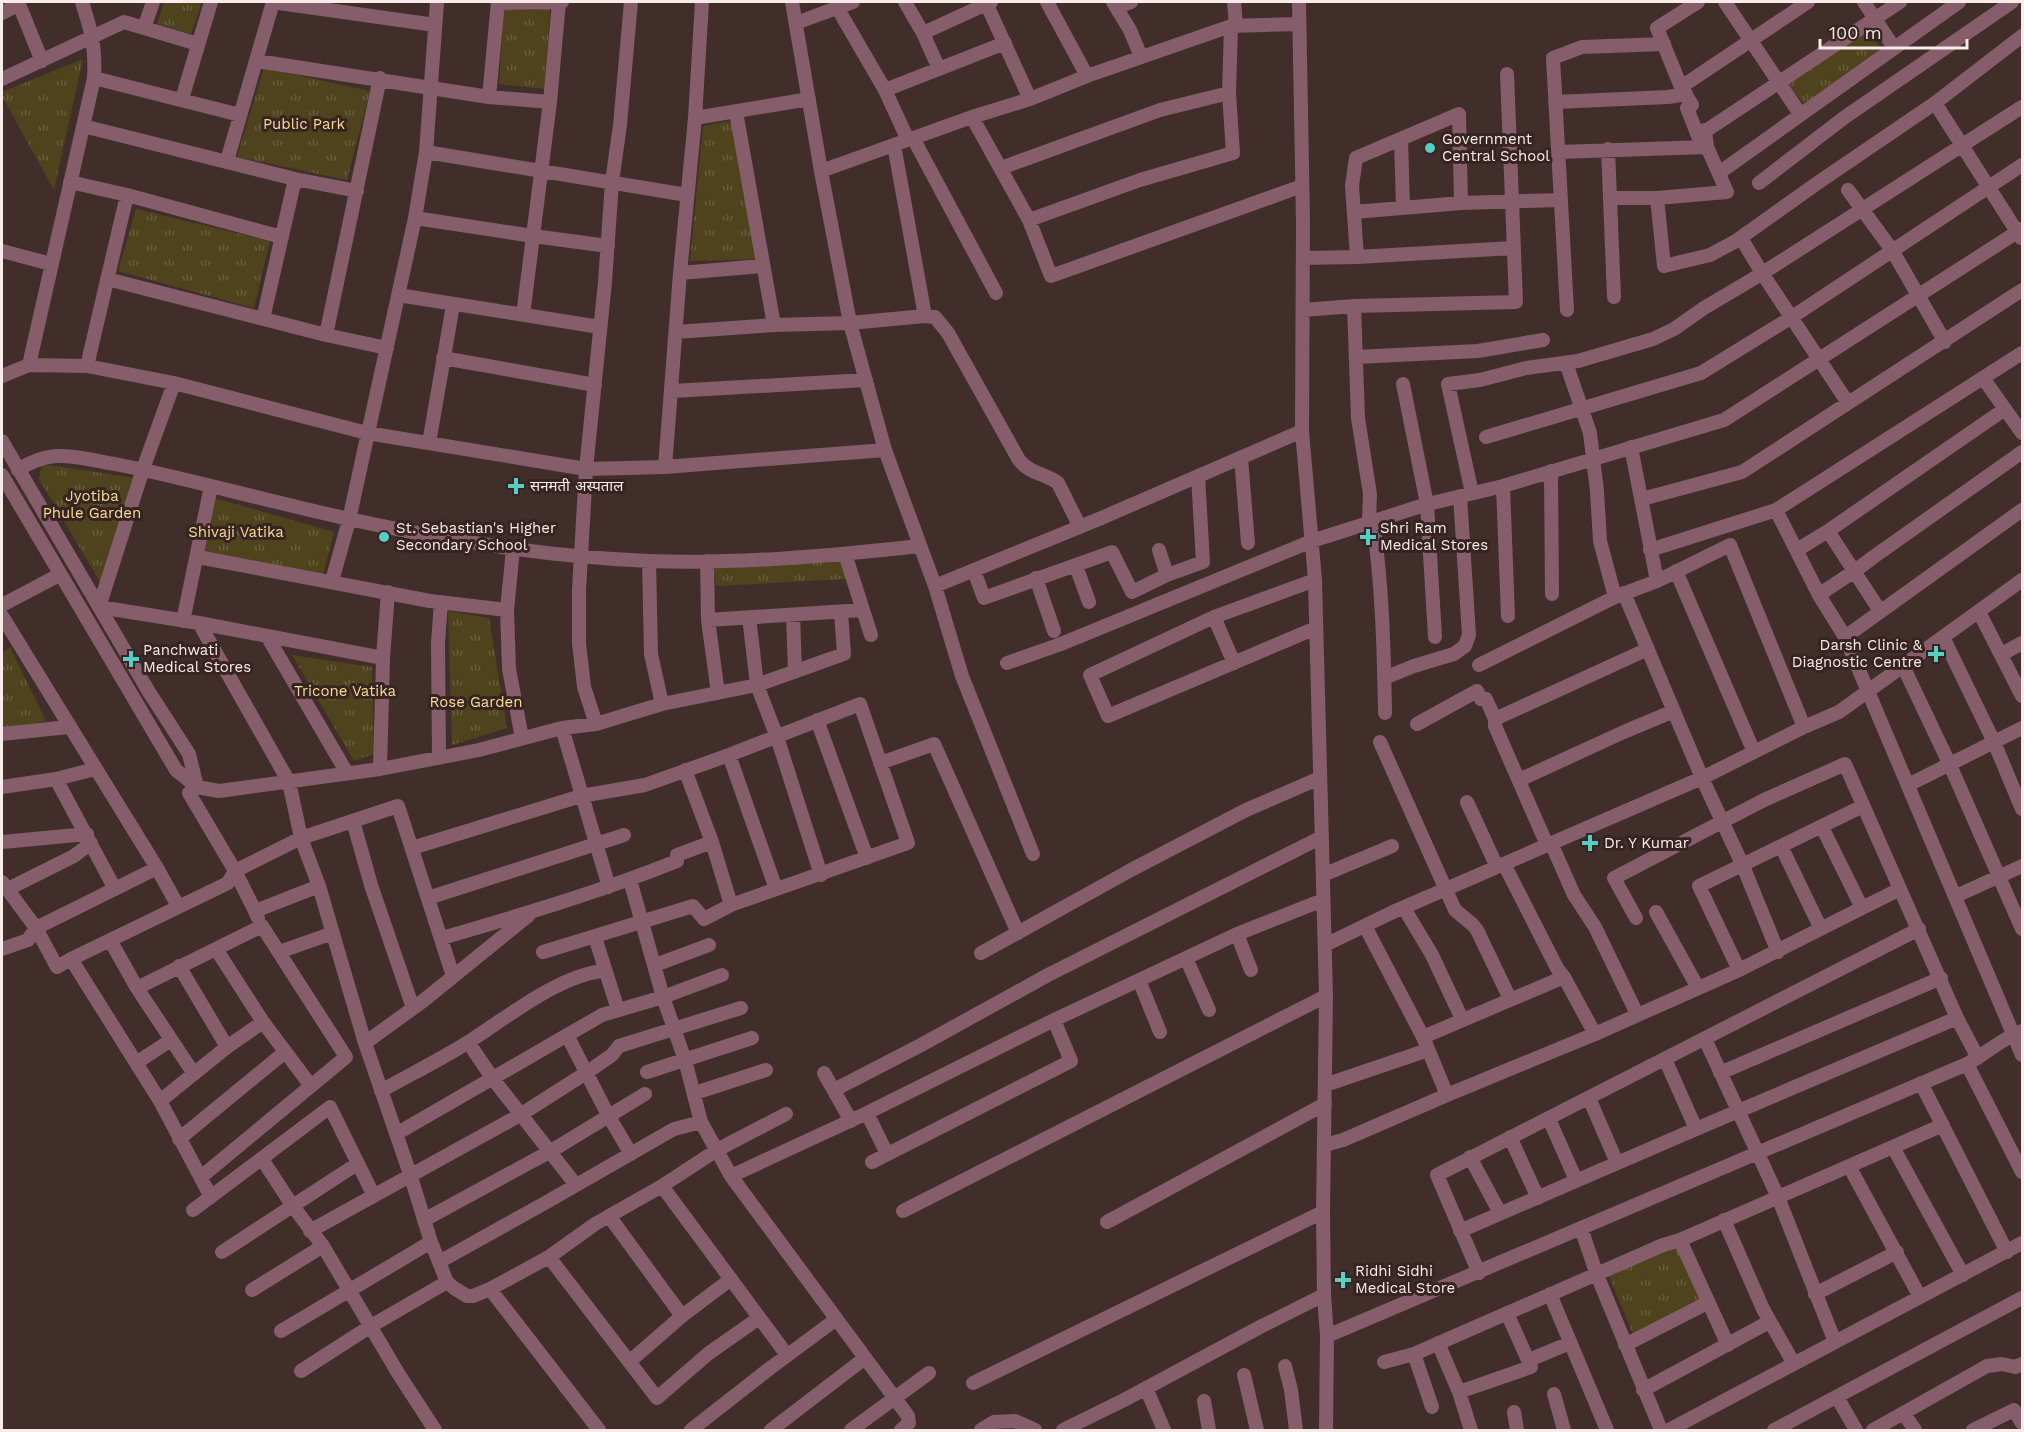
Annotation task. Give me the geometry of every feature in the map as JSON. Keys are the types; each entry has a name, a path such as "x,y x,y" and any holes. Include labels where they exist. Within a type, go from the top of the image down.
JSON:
{"street":[{"path":"29,365 94,78 93,36 81,2"},
{"path":"144,28 153,2"},
{"path":"182,99 211,2"},
{"path":"227,161 273,2 328,6 435,25"},
{"path":"332,581 349,520 415,218 426,152 437,2"},
{"path":"489,97 498,2 561,2 523,315"},
{"path":"596,724 584,687 579,644 579,590 586,469 631,2"},
{"path":"665,467 702,2"},
{"path":"792,2 850,323 885,450 935,586 962,676 1033,854"},
{"path":"796,23 853,2"},
{"path":"905,2 939,69"},
{"path":"922,33 989,2 1030,99"},
{"path":"1047,2 1087,76"},
{"path":"1131,2 1114,4 1130,30 1141,57"},
{"path":"1029,220 1140,180 1233,153 1229,93 1234,2"},
{"path":"1299,2 1303,258 1302,431 1315,580 1326,996 1323,1212 1327,1336 1326,1431"},
{"path":"1698,2 1657,28 1692,105 1687,108 1698,136 1900,2"},
{"path":"1725,2 1800,114"},
{"path":"1556,102 1668,97 1684,90 1750,39 1808,2"},
{"path":"1864,2 1893,48"},
{"path":"1719,173 1959,2"},
{"path":"1759,183 1845,117 2011,2"},
{"path":"2,13 19,3 42,61"},
{"path":"838,9 996,293"},
{"path":"2,79 124,22 198,44"},
{"path":"821,171 1234,26 1299,24"},
{"path":"1657,198 1665,266 1710,255 1742,238 1816,184 1935,103 2022,36"},
{"path":"885,90 1005,43"},
{"path":"1567,310 1553,58 1582,47 1664,44"},
{"path":"257,61 380,78 489,97 550,102"},
{"path":"1303,310 1354,306 1515,302 1507,74"},
{"path":"94,78 240,115"},
{"path":"326,335 380,78"},
{"path":"1001,168 1160,110 1229,93"},
{"path":"694,118 809,99"},
{"path":"1007,663 1061,644 1312,541 1371,521 1427,504 1503,486 1724,420 2021,234 1935,103"},
{"path":"1384,678 1454,654 1465,646 1469,635 1466,495 1448,384 1480,380 1526,368 1566,363 1621,350 1674,329 2022,107"},
{"path":"736,112 774,325"},
{"path":"1357,257 1352,186 1356,158 1460,114 1461,203"},
{"path":"972,117 1029,220 1051,276 1302,186"},
{"path":"83,126 295,179 357,191"},
{"path":"1610,198 1657,198 1727,192 1707,147 1705,130"},
{"path":"1401,139 1403,207"},
{"path":"894,145 925,316"},
{"path":"1558,152 1707,147"},
{"path":"1608,149 1614,297"},
{"path":"426,152 687,195"},
{"path":"1486,437 1701,373 2022,165"},
{"path":"263,319 295,179"},
{"path":"70,183 127,195 282,237"},
{"path":"1848,190 1892,250 1945,342"},
{"path":"87,366 127,195"},
{"path":"1354,212 1461,203 1561,201"},
{"path":"415,218 608,246"},
{"path":"1742,238 1762,273 1848,403"},
{"path":"1303,258 1513,248"},
{"path":"2,251 51,264"},
{"path":"680,273 762,266"},
{"path":"107,279 326,335 387,348"},
{"path":"1642,499 1742,472 2022,290"},
{"path":"398,295 600,327"},
{"path":"429,443 453,305"},
{"path":"1354,306 1358,418 1370,494 1371,521 1377,550 1385,713"},
{"path":"676,332 935,317 944,328 1019,460 1030,471 1058,483 1080,527"},
{"path":"1356,357 1478,351 1543,340"},
{"path":"443,358 595,385"},
{"path":"1650,550 1776,510 1983,378 2020,360"},
{"path":"1566,363 1590,433 1600,541 1620,595 1648,649 1778,952"},
{"path":"2,376 29,365 87,366 174,383 367,433 586,469 665,467 885,450"},
{"path":"1983,378 2013,411 2022,433"},
{"path":"672,391 866,380"},
{"path":"99,607 143,469 174,383"},
{"path":"1403,384 1427,504 1435,637"},
{"path":"1797,549 2013,411"},
{"path":"935,586 1080,527 1302,431"},
{"path":"2,441 149,692 189,754 197,788"},
{"path":"1631,447 1657,580"},
{"path":"1819,595 1855,572 1881,551 2022,452"},
{"path":"840,612 844,654 758,685 662,704 596,724 562,728 380,770 219,791 197,788 176,770 3,482 20,473 32,460 57,456 93,460 143,469 349,520 513,549 649,561 707,561 845,554 920,546"},
{"path":"1241,458 1248,543"},
{"path":"1551,471 1552,594"},
{"path":"974,571 984,597 1112,552 1132,592 1167,575 1203,562 1198,476"},
{"path":"183,621 211,486"},
{"path":"1503,486 1508,616"},
{"path":"1776,510 1819,595 1845,637 1956,896 2018,1033 2022,1055"},
{"path":"1845,637 2022,510"},
{"path":"1828,531 1880,611"},
{"path":"1479,665 1620,595 1730,545 1804,727"},
{"path":"513,549 507,610 509,669 522,738"},
{"path":"1159,550 1167,575"},
{"path":"845,554 871,635"},
{"path":"198,557 441,602 507,610"},
{"path":"649,561 651,654 662,704"},
{"path":"707,561 708,620 718,693"},
{"path":"1076,566 1089,602"},
{"path":"1676,571 1754,752"},
{"path":"2,605 59,575"},
{"path":"1036,579 1054,631"},
{"path":"1315,580 1214,617 1090,675 1108,716 1316,628"},
{"path":"1325,945 1404,908 1702,778 1839,712 2022,580"},
{"path":"380,770 383,658 388,592"},
{"path":"439,758 438,643 441,602"},
{"path":"99,607 199,622 383,658"},
{"path":"708,620 863,609"},
{"path":"1979,612 2022,696"},
{"path":"793,615 795,672"},
{"path":"2,616 178,906"},
{"path":"749,617 758,685 821,875"},
{"path":"1214,617 1234,663"},
{"path":"199,622 289,782 302,838 319,886 365,1043 431,1242 447,1282 454,1288 467,1296 490,1289 549,1257 595,1224 662,1186 717,1150 786,1114"},
{"path":"267,636 347,773"},
{"path":"1943,637 1994,742 2022,809"},
{"path":"2002,654 2022,643"},
{"path":"1495,719 1648,649"},
{"path":"1903,666 1950,765 2022,929"},
{"path":"1417,724 1477,691 1481,699 1486,699 1495,719 1495,726 1549,844 1574,895 1595,927 1636,1014"},
{"path":"412,848 581,796 645,785 860,704 908,843 821,875 731,904 704,919 693,906 543,952"},
{"path":"1519,780 1674,711"},
{"path":"817,720 867,858"},
{"path":"2,734 68,727"},
{"path":"562,728 595,846 609,887"},
{"path":"1908,785 2022,728"},
{"path":"1380,742 1458,914 1477,930 1510,999"},
{"path":"880,763 934,744 1018,933"},
{"path":"729,755 776,890"},
{"path":"1636,918 1614,878 1764,800 1845,764 1941,978 1973,1061 2022,1172"},
{"path":"2,787 56,779 95,769"},
{"path":"686,770 731,904"},
{"path":"981,953 1131,870 1246,810 1320,778"},
{"path":"56,779 115,888"},
{"path":"197,788 189,793 235,871 262,926 346,1057 201,1177"},
{"path":"1467,802 1594,1034"},
{"path":"89,838 74,856 5,885 36,928 57,967 228,883 235,871 302,838 398,806 453,976"},
{"path":"1739,970 1699,886 1863,806"},
{"path":"353,821 371,885 413,1008"},
{"path":"1822,827 1862,909"},
{"path":"428,898 624,835"},
{"path":"834,1090 1048,975 1322,837"},
{"path":"2,842 89,838"},
{"path":"442,938 630,880 677,861 677,855 711,842"},
{"path":"1323,875 1392,846"},
{"path":"1781,846 1821,929"},
{"path":"1956,896 2022,866"},
{"path":"2,949 28,940 36,928 156,868"},
{"path":"630,880 663,997 695,1093 701,1122 731,1176 908,1416 909,1423 901,1431"},
{"path":"255,911 319,886"},
{"path":"1325,1145 1343,1140 1594,1034 1739,970 1900,889"},
{"path":"731,1176 867,1113 1054,1020 1237,934 1323,900"},
{"path":"1404,908 1432,955 1462,1019"},
{"path":"365,1043 535,911"},
{"path":"1656,912 1698,988"},
{"path":"137,988 262,926"},
{"path":"1365,926 1423,1037 1447,1095"},
{"path":"1479,1273 1437,1175 1919,929"},
{"path":"279,951 333,933"},
{"path":"1237,934 1251,970"},
{"path":"595,937 618,1010"},
{"path":"110,940 137,988 194,1074"},
{"path":"655,965 709,945"},
{"path":"216,949 263,1022 311,1086"},
{"path":"1186,958 1209,1010"},
{"path":"71,959 160,1101 212,1197"},
{"path":"179,966 227,1047"},
{"path":"381,1091 468,1042 567,980 591,972 605,971"},
{"path":"396,1134 602,1015 663,997 722,975"},
{"path":"1423,1037 1564,977"},
{"path":"1720,1073 1941,978"},
{"path":"1139,980 1160,1032"},
{"path":"903,1211 1326,996"},
{"path":"310,1231 520,1115 612,1055 619,1046 741,1008"},
{"path":"1460,1230 1957,1018"},
{"path":"872,1162 1071,1061 1054,1020"},
{"path":"160,1101 227,1047 263,1022"},
{"path":"1327,1336 1973,1061 2018,1033"},
{"path":"567,1035 631,1154"},
{"path":"647,1072 752,1038"},
{"path":"1705,1039 1778,1197 1835,1342"},
{"path":"136,1063 171,1040"},
{"path":"468,1042 520,1115 576,1185"},
{"path":"1325,1085 1428,1050"},
{"path":"179,1139 285,1052"},
{"path":"1665,1059 1696,1129"},
{"path":"695,1093 766,1070"},
{"path":"824,1073 850,1121"},
{"path":"1922,1083 2007,1252"},
{"path":"424,1220 551,1151 645,1094"},
{"path":"1589,1098 1617,1163"},
{"path":"1107,1222 1325,1104"},
{"path":"194,1210 330,1107 374,1196"},
{"path":"867,1113 887,1154"},
{"path":"1549,1119 1576,1180"},
{"path":"439,1262 674,1129 701,1122"},
{"path":"1384,1362 1414,1354 1943,1125"},
{"path":"1510,1137 1538,1198"},
{"path":"1893,1147 1963,1275"},
{"path":"1470,1157 1500,1213"},
{"path":"262,1159 310,1231 323,1246 435,1431"},
{"path":"222,1252 357,1164"},
{"path":"1849,1166 1920,1297"},
{"path":"662,1186 787,1355"},
{"path":"972,1383 1323,1212"},
{"path":"609,1216 682,1316"},
{"path":"1724,1220 1769,1322 1794,1364"},
{"path":"1581,1228 1597,1275 1661,1431"},
{"path":"1680,1240 1707,1303 1728,1344"},
{"path":"281,1331 431,1242"},
{"path":"1669,1431 2022,1243"},
{"path":"252,1290 323,1246"},
{"path":"1815,1294 1897,1252"},
{"path":"549,1257 657,1398 709,1353 759,1318"},
{"path":"629,1362 682,1316 730,1279"},
{"path":"301,1371 371,1326 447,1282"},
{"path":"490,1289 599,1431"},
{"path":"1550,1294 1607,1431"},
{"path":"1063,1431 1324,1295"},
{"path":"1774,1431 2022,1298"},
{"path":"1625,1345 1707,1303"},
{"path":"1459,1392 1532,1367 1507,1312"},
{"path":"691,1431 835,1320"},
{"path":"1643,1390 1769,1322"},
{"path":"1438,1343 1459,1392 1471,1431"},
{"path":"1529,1360 1570,1343"},
{"path":"1414,1354 1432,1407"},
{"path":"771,1431 865,1358"},
{"path":"1873,1431 1987,1366 2002,1364 2015,1367 2022,1364"},
{"path":"1285,1366 1291,1390 1296,1431"},
{"path":"851,1431 929,1373"},
{"path":"1244,1375 1257,1431"},
{"path":"1146,1388 1164,1431"},
{"path":"1554,1394 1564,1431"},
{"path":"1837,1397 1856,1431"},
{"path":"1204,1401 1209,1431"},
{"path":"1973,1431 2014,1410 2022,1423"},
{"path":"1514,1412 1517,1431"},
{"path":"1904,1414 1915,1431"},
{"path":"981,1431 994,1422 1015,1421 1035,1431"}],"green space":[{"path":"164,2 202,2 191,34 157,24"},
{"path":"550,9 545,89 499,84 504,10"},
{"path":"1865,27 1881,49 1804,105 1788,83"},
{"path":"83,59 54,190 2,96 2,92"},
{"name":"Public Park","path":"264,68 370,91 347,180 237,157"},
{"path":"735,120 759,259 690,261 703,126"},
{"path":"136,209 270,241 254,308 118,271"},
{"name":"Jyotiba Phule Garden","path":"42,464 135,478 102,585 39,479"},
{"name":"Shivaji Vatika","path":"214,498 334,532 323,575 205,553"},
{"path":"842,558 847,579 716,586 713,562"},
{"name":"Rose Garden","path":"448,611 489,618 507,728 452,745"},
{"path":"10,647 46,721 2,730 2,652"},
{"name":"Tricone Vatika","path":"292,655 372,667 374,754 354,761"},
{"path":"1678,1245 1700,1299 1633,1334 1609,1276"}],"place":[{"name":"Government Central School","path":"1430,148"},
{"name":"सनमती अस्पताल","path":"516,486"},
{"name":"St. Sebastian's Higher Secondary School","path":"384,537"},
{"name":"Shri Ram Medical Stores","path":"1368,537"},
{"name":"Darsh Clinic & Diagnostic Centre","path":"1936,654"},
{"name":"Panchwati Medical Stores","path":"131,659"},
{"name":"Dr. Y Kumar","path":"1590,843"},
{"name":"Ridhi Sidhi Medical Store","path":"1343,1280"}]}
